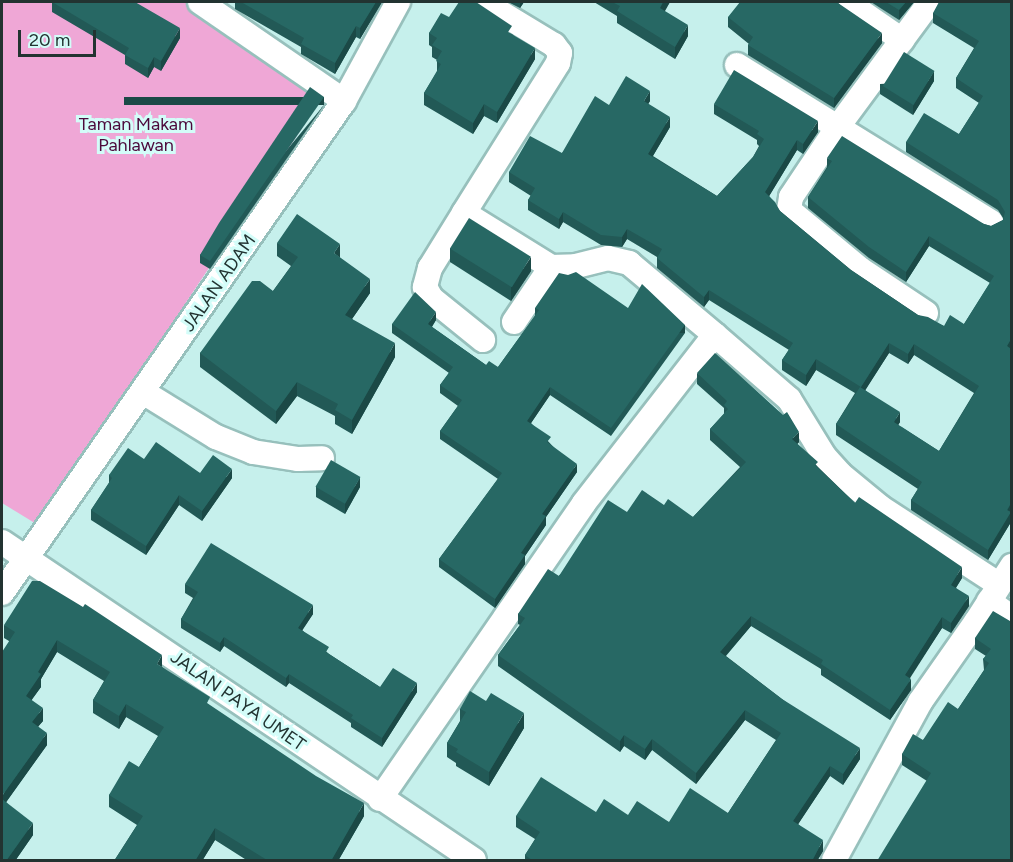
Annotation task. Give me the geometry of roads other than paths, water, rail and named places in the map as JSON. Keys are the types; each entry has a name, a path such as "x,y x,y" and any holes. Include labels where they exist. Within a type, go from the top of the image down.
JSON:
{"street":[{"path":"200,2 344,101"},
{"name":"JALAN ADAM","path":"2,593 344,101 398,2"},
{"path":"483,2 554,45 560,53 558,63 430,268 425,287 431,298 483,340"},
{"path":"847,2 902,40"},
{"path":"926,313 860,269 789,210 791,197 837,128 930,2"},
{"path":"737,65 991,222"},
{"path":"464,213 551,267 569,267 608,258 619,259 641,271 789,399 824,456 840,474 880,507 999,584 1011,618"},
{"path":"514,322 551,267"},
{"path":"380,799 584,503 715,335"},
{"path":"143,392 216,437 253,452 298,459 322,458"},
{"name":"JALAN PAYA UMET","path":"2,542 26,556 474,861"},
{"path":"834,861 920,702 999,584"}],"park label":[{"name":"Taman Makam Pahlawan","path":"136,135"}]}
